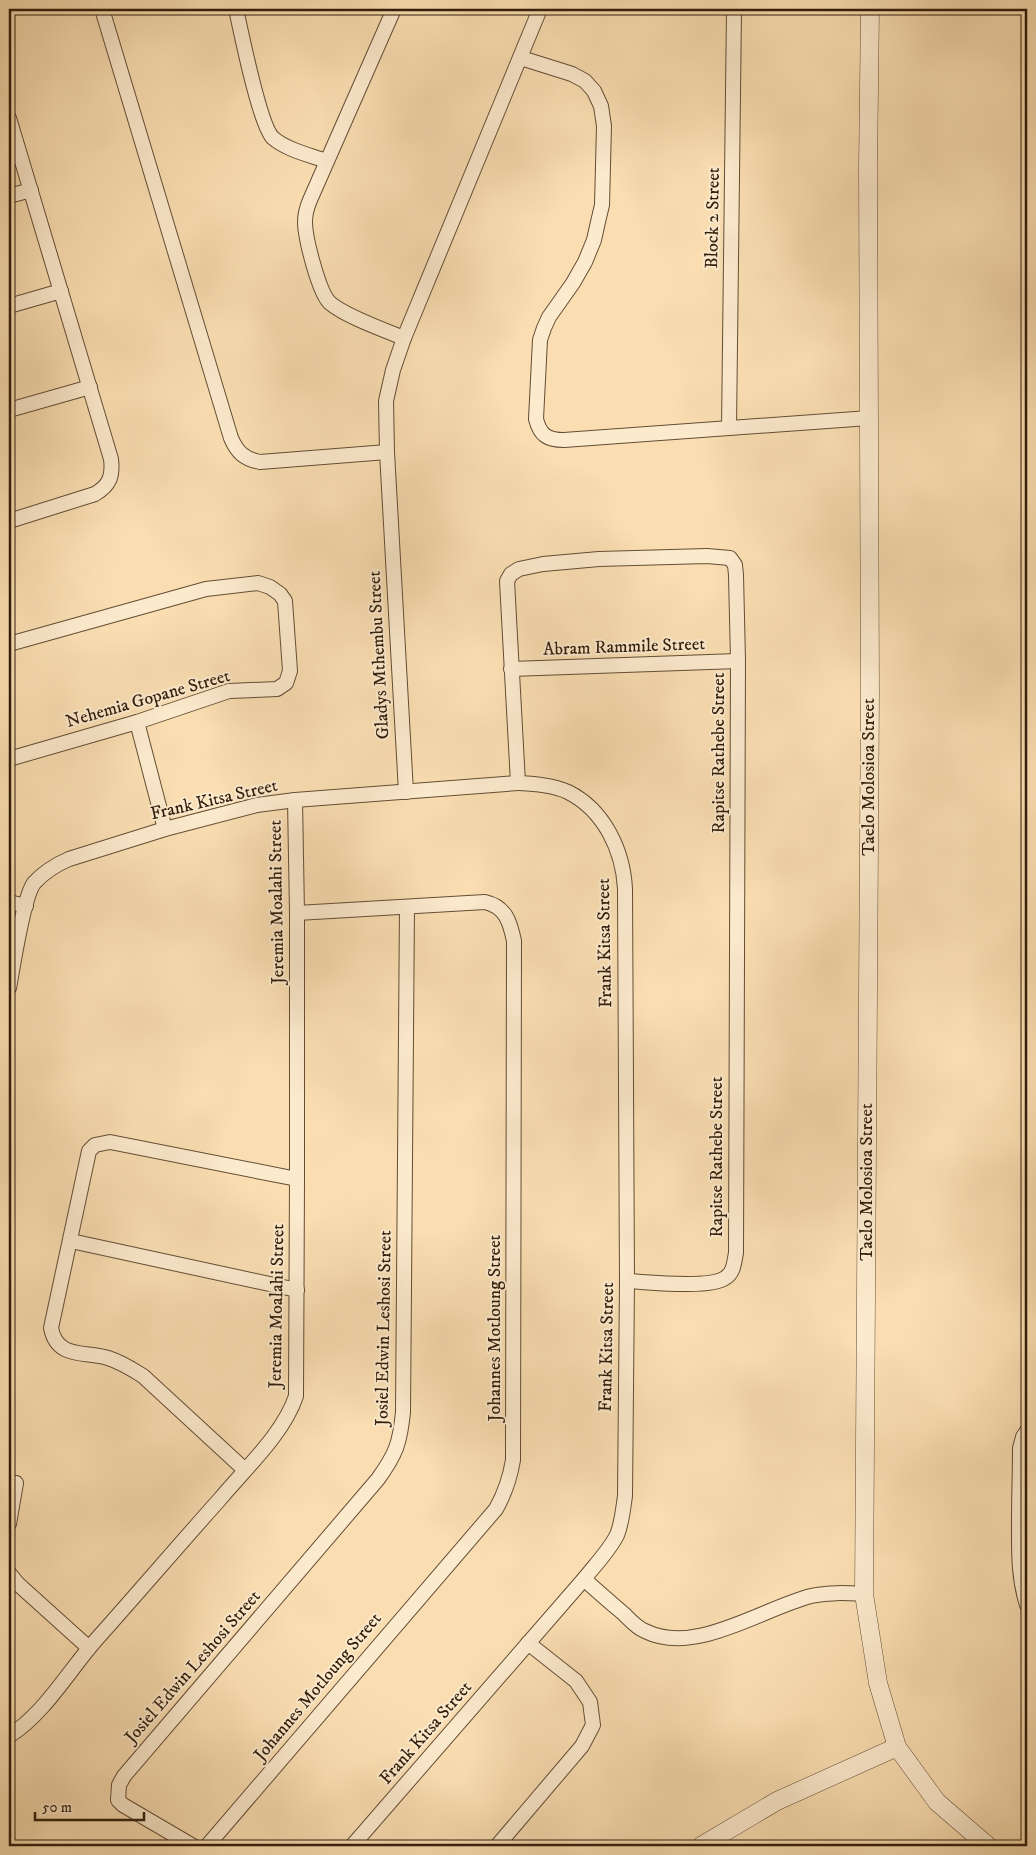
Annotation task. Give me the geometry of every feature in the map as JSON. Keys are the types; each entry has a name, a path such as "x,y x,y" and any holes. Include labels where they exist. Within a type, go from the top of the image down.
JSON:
{"street":[{"path":"102,9 190,307 231,438 236,448 249,460 260,462 387,452"},
{"path":"236,9 262,116 272,137 282,144 326,161"},
{"path":"394,9 326,161 306,212 305,224 308,243 321,290 329,302 341,311 404,338"},
{"name":"Gladys Mthembu Street","path":"406,792 387,452 386,401 393,370 404,338 540,9"},
{"name":"Block 2 Street","path":"729,428 734,9"},
{"name":"Taelo Molosioa Street","path":"870,9 870,692 864,1594 878,1683 897,1747 937,1802 988,1846"},
{"path":"521,58 572,74 585,81 594,91 601,106 604,126 602,205 594,240 573,283 549,317 540,340 536,419 538,430 552,440 564,440 869,418"},
{"path":"9,118 90,387 112,469 105,488 79,500 9,521"},
{"path":"9,196 31,190"},
{"path":"9,306 61,291"},
{"path":"9,410 90,387"},
{"name":"Rapitse Rathebe Street","path":"518,783 507,581 511,574 528,566 599,559 707,556 730,558 735,565 736,575 738,661 736,1253 733,1270 726,1278 713,1282 696,1284 627,1282"},
{"name":"Nehemia Gopane Street","path":"9,644 206,589 258,583 270,587 280,594 285,601 290,671 286,683 277,689 229,691 137,722 9,759"},
{"name":"Abram Rammile Street","path":"511,669 738,661"},
{"path":"137,722 165,829"},
{"name":"Frank Kitsa Street","path":"9,988 26,906 33,885 43,874 54,866 69,860 165,829 257,805 295,800 518,783 541,784 567,792 586,805 604,824 616,844 624,874 627,1282 625,1496 623,1512 617,1534 584,1579 352,1846"},
{"name":"Jeremia Moalahi Street","path":"9,1736 32,1718 89,1648 245,1470 282,1426 296,1396 297,913 295,800"},
{"path":"9,902 26,906"},
{"name":"Johannes Motloung Street","path":"207,1846 496,1509 504,1494 510,1476 512,1460 514,941 507,916 493,904 485,902 297,913"},
{"name":"Josiel Edwin Leshosi Street","path":"193,1846 123,1805 118,1800 119,1784 378,1480 393,1459 401,1436 403,1402 407,907"},
{"path":"245,1470 143,1376 110,1358 69,1351 57,1343 51,1328 89,1150 95,1145 110,1142 297,1179"},
{"path":"71,1241 297,1290"},
{"path":"1027,1431 1020,1448 1023,1538 1020,1568 1022,1590 1027,1605"},
{"path":"9,1524 16,1483"},
{"path":"9,1573 18,1584 89,1648"},
{"path":"584,1579 642,1630 661,1638 678,1639 696,1638 718,1631 811,1596 832,1592 864,1594"},
{"path":"497,1846 582,1746 594,1725 590,1702 576,1681 528,1643"},
{"path":"701,1846 777,1801 897,1747"}]}
